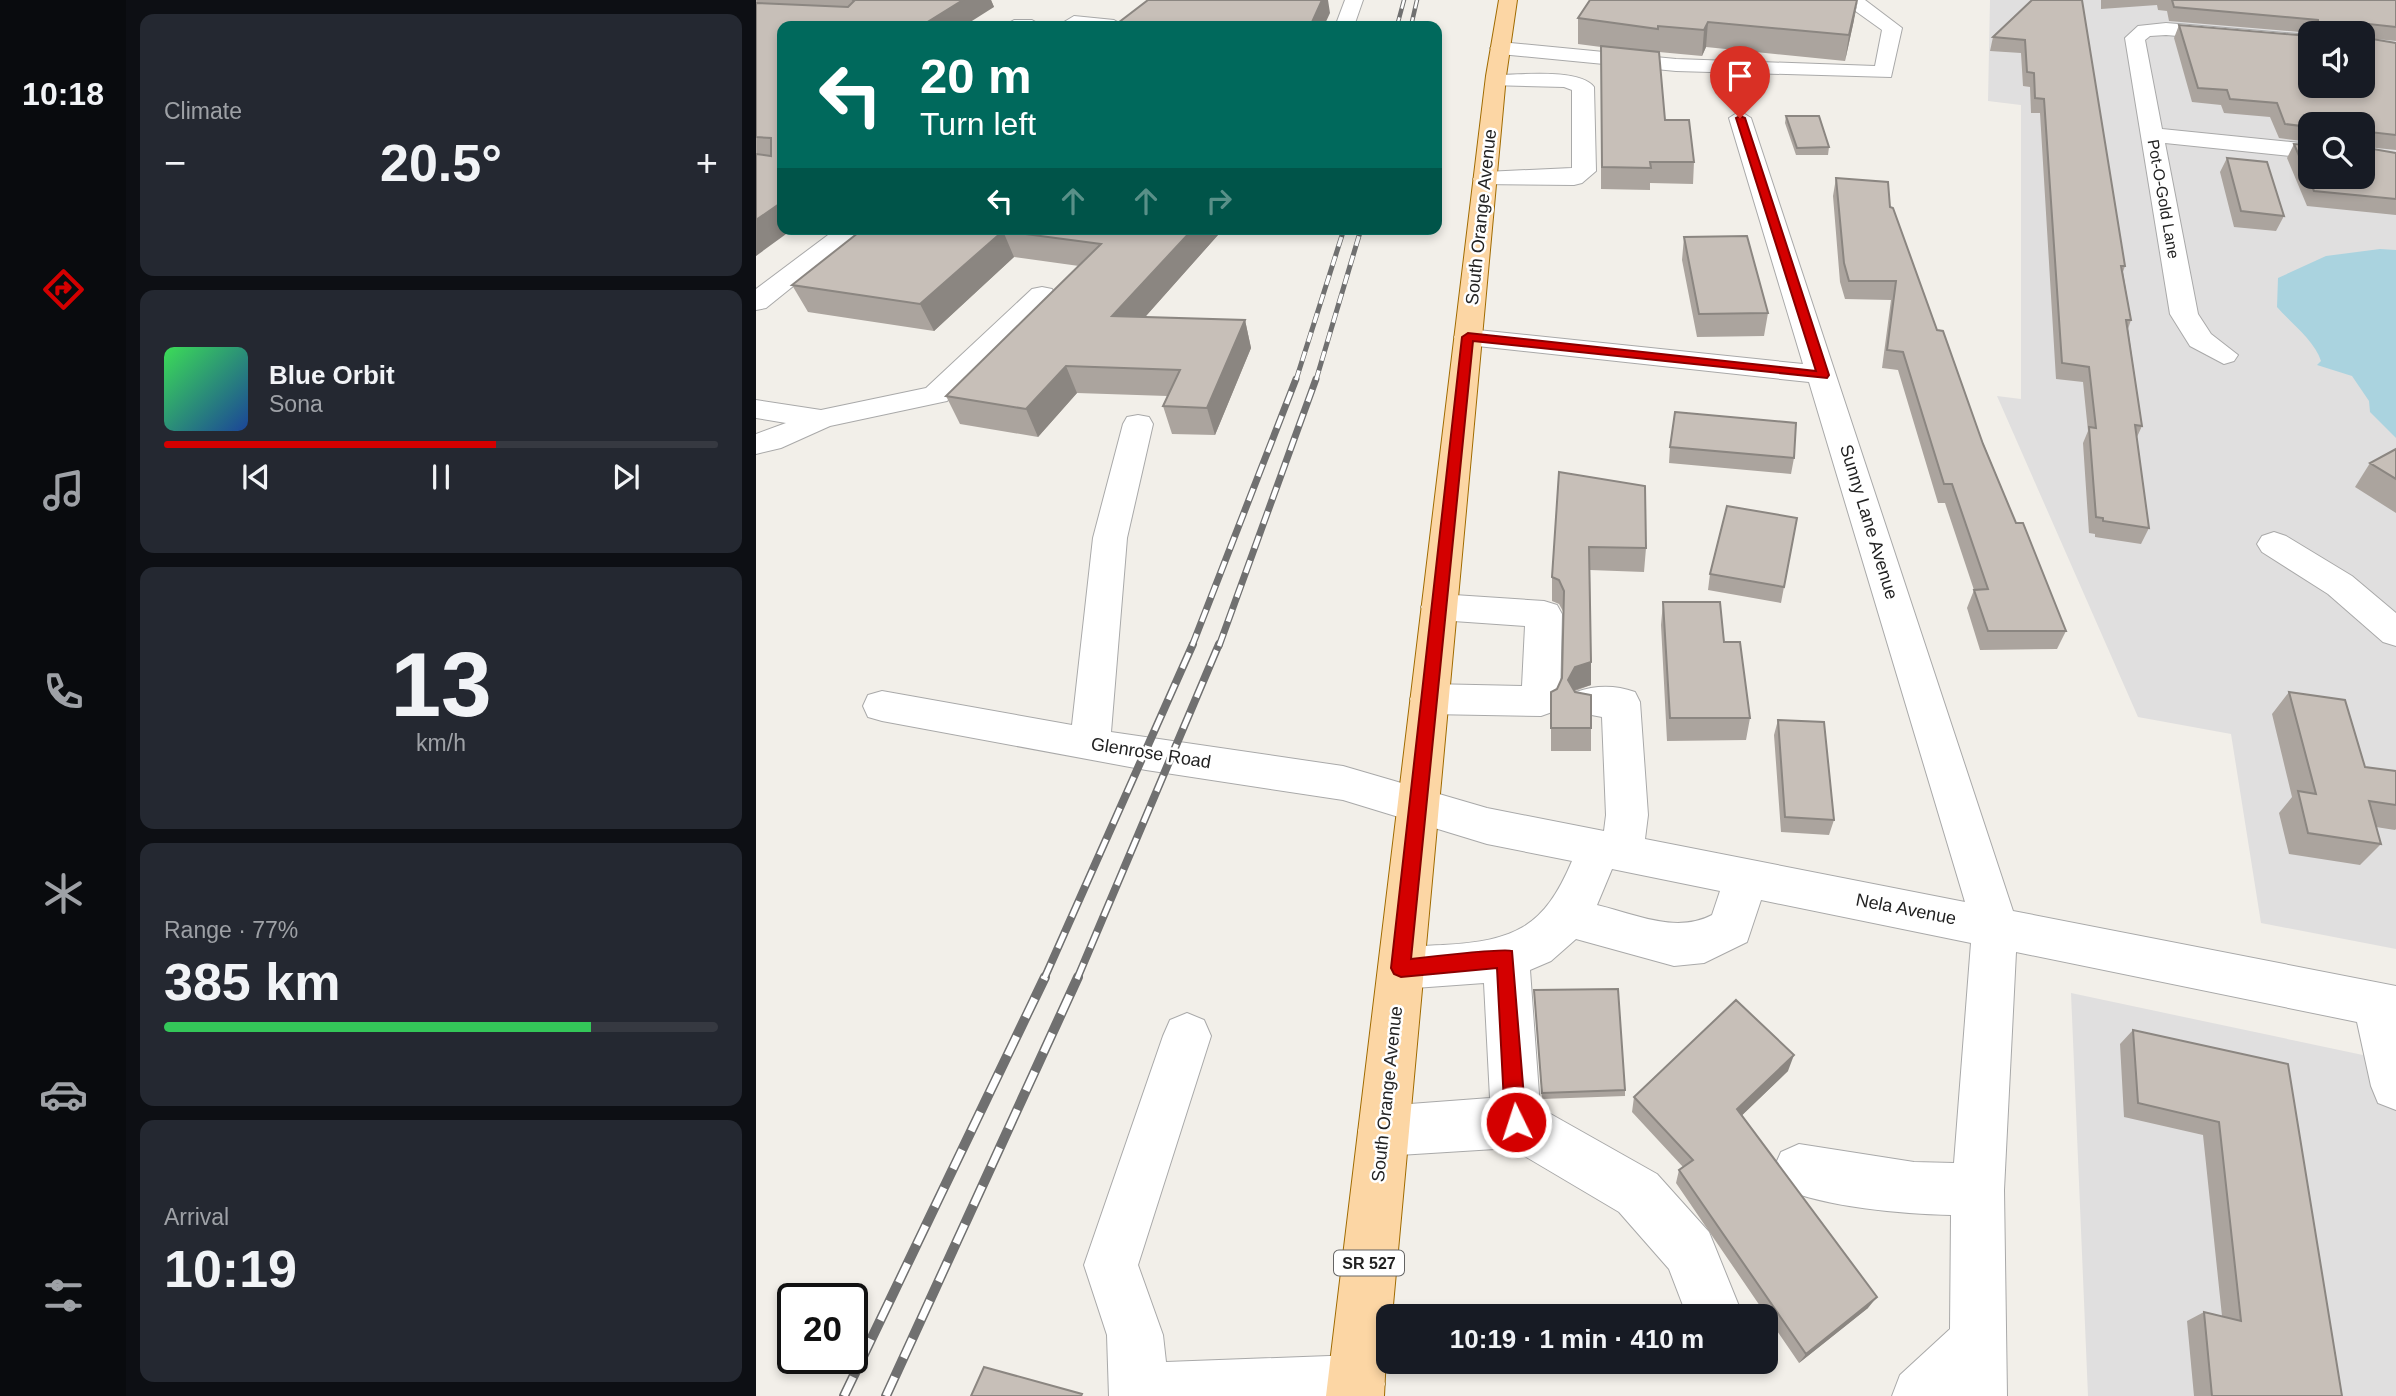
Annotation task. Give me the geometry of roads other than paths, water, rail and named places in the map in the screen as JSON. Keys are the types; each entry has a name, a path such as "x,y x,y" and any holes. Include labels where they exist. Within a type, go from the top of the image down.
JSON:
{"main road":[{"name":"South Orange Avenue","path":"1355,1390 1485,179 1508,0"}],"street":[{"path":"1347,21 1354,0"},
{"path":"1500,48 1676,65 1884,73 1892,28 1855,0 1845,0"},
{"path":"1075,21 1089,2"},
{"name":"Pot-O-Gold Lane","path":"2224,355 2200,340 2184,314 2135,38 2145,30 2166,29 2298,40"},
{"path":"1485,179 1574,178 1584,171 1583,87 1567,81 1496,81"},
{"name":"Sunny Lane Avenue","path":"1740,118 1995,926"},
{"path":"2153,135 2298,150"},
{"path":"756,302 844,235"},
{"path":"756,444 771,441 821,419 936,395 1042,295"},
{"path":"1468,337 1823,375"},
{"path":"756,409 821,419"},
{"path":"1090,744 1110,538 1138,424"},
{"path":"2274,544 2340,585 2396,634"},
{"path":"1439,607 1544,614 1561,701"},
{"path":"1401,968 1488,962 1527,952 1568,917 1611,850 1626,815 1621,702 1429,699"},
{"name":"Glenrose Road","path":"882,706 1090,744 1343,783 1418,805"},
{"name":"Nela Avenue","path":"1418,805 1487,826 2387,1006"},
{"path":"1568,917 1674,945 1704,942 1731,928 1746,877"},
{"path":"1921,1396 1978,1369 1978,1190 1995,926"},
{"path":"1506,957 1516,1122"},
{"path":"2387,1006 2396,1086"},
{"path":"1187,1036 1111,1265 1135,1335 1139,1394 1355,1390"},
{"path":"1383,1131 1516,1122 1639,1193 1690,1251 1710,1304"},
{"path":"1799,1170 1914,1188 1978,1190"}],"water":[{"path":"2380,249 2396,250 2396,438 2370,412 2369,401 2352,376 2317,365 2321,361 2314,346 2277,307 2278,278 2326,256"}],"railway":[{"path":"1398,21 1404,0"},
{"path":"1412,21 1417,0"},
{"path":"1296,380 1342,235"},
{"path":"1316,380 1359,235"},
{"path":"1192,646 1296,379"},
{"path":"1219,646 1316,379"},
{"path":"1044,979 1193,644"},
{"path":"1077,979 1219,644"},
{"path":"844,1396 1045,977"},
{"path":"886,1396 1078,977"}]}
